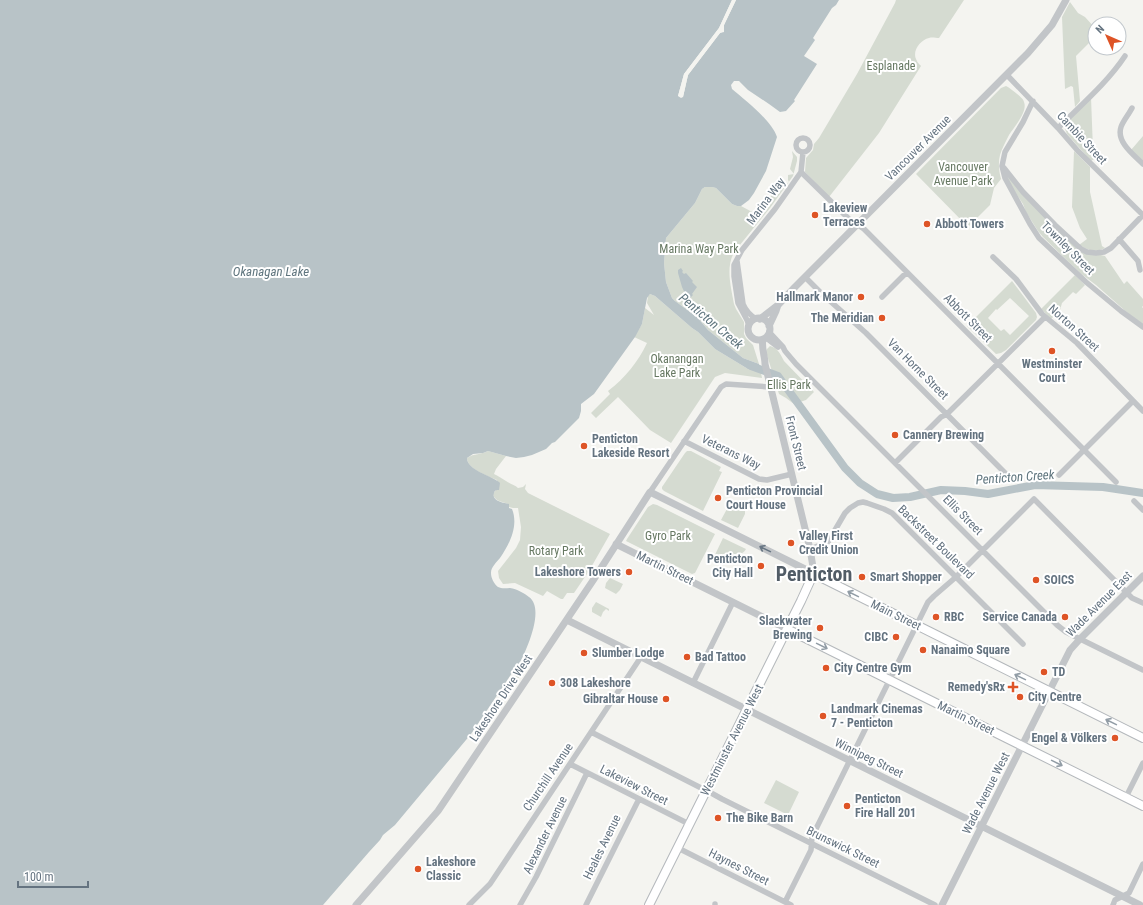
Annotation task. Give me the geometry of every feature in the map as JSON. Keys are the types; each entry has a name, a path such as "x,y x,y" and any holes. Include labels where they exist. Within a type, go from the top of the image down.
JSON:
{"main road":[{"name":"Main Street","path":"812,573 1143,738"},
{"name":"Westminster Avenue West","path":"649,905 787,629 811,579 812,573"},
{"name":"Martin Street","path":"787,629 1143,806"}],"street":[{"name":"Vancouver Avenue","path":"758,319 778,305 1007,75 1056,19 1066,0"},
{"path":"1058,128 1118,67 1125,56"},
{"name":"Cambie Street","path":"1007,75 1078,151 1143,215"},
{"path":"1032,101 1023,122 1005,152 1002,166 1023,192 1056,226 1081,249 1087,252 1104,252 1111,248 1143,215"},
{"path":"1132,108 1121,128 1121,138 1126,147 1143,164"},
{"name":"Marina Way","path":"749,325 737,300 734,270 737,259 742,250 775,209 801,172 803,152"},
{"name":"Townley Street","path":"1002,166 1005,178 1039,238 1086,282 1121,311 1143,326"},
{"name":"Abbott Street","path":"801,172 849,219 864,230 1116,482"},
{"path":"1119,240 1138,261 1140,270"},
{"name":"Norton Street","path":"993,257 1016,279 1042,314 1077,343 1143,411"},
{"path":"737,259 745,309 758,319 765,321 766,334 757,340 749,334 748,330 749,325 753,320 758,319"},
{"path":"882,297 906,273"},
{"name":"Van Horne Street","path":"805,277 866,333 1012,480"},
{"name":"Vancouver Avenue","path":"766,334 778,305"},
{"path":"895,463 1045,317"},
{"name":"Ellis Street","path":"766,334 785,351 1057,625 1066,632 1143,670"},
{"name":"Front Street","path":"766,334 762,344 765,364 812,557 812,573"},
{"name":"Front Street","path":"754,339 761,358 765,364"},
{"path":"650,492 718,390 726,384 770,387"},
{"path":"1058,475 1133,401"},
{"name":"Veterans Way","path":"684,441 759,479 767,480 792,474"},
{"name":"Lakeshore Drive West","path":"356,905 438,811 567,620 650,492"},
{"name":"Main Street","path":"650,492 812,573"},
{"path":"785,902 811,850 812,837 916,625 931,598 956,577 1034,499 1132,598 1143,603"},
{"path":"1134,501 1143,510"},
{"name":"Backstreet Boulevard","path":"810,549 828,542 847,510 856,504 863,502 884,509 892,513 1023,644"},
{"name":"Martin Street","path":"616,544 787,629"},
{"path":"799,566 808,564 812,557"},
{"name":"Wade Avenue East","path":"1049,691 1073,645 1143,576"},
{"path":"693,683 733,602"},
{"name":"Winnipeg Street","path":"567,620 1140,905"},
{"name":"Churchill Avenue","path":"469,905 490,884 641,657"},
{"name":"Wade Avenue West","path":"942,905 1049,691"},
{"name":"Brunswick Street","path":"591,732 811,844 935,905"},
{"path":"1126,797 1143,763"},
{"name":"Lakeview Street","path":"570,764 689,824"},
{"name":"Alexander Avenue","path":"520,905 536,877 587,773"},
{"name":"Heales Avenue","path":"586,905 638,799"},
{"name":"Haynes Street","path":"678,848 791,905"},
{"path":"1113,905 1116,900 1129,893 1143,864"}],"green space":[{"name":"Esplanade","path":"896,0 964,0 939,38 926,39 917,47 915,58 921,66 879,133 829,197 805,172 806,158 813,150 814,144 857,74"},
{"path":"1070,2 1078,13 1087,19 1087,45 1076,56 1080,101 1075,107 1073,87 1071,86 1065,89 1062,17"},
{"name":"Vancouver Avenue Park","path":"1006,86 1023,99 1025,106 1024,110 1001,152 999,158 999,170 1001,179 994,188 990,205 968,227 916,174 1001,88"},
{"path":"1091,97 1093,150 1097,157 1091,161 1067,134 1065,123"},
{"path":"1143,136 1143,161 1131,150"},
{"path":"792,151 797,157 794,174 790,169 793,157"},
{"path":"1074,151 1090,167 1090,192 1102,246 1105,248 1096,251 1086,249 1079,245 1087,239 1080,228 1072,207"},
{"path":"794,174 793,176 789,182 788,175"},
{"path":"1006,174 1080,250 1105,256 1124,284 1127,281 1143,299 1143,324 1080,273 1043,237 1007,180"},
{"name":"Marina Way Park","path":"780,183 788,183 735,251 730,263 730,284 734,304 744,322 744,334 753,345 759,364 743,358 708,330 697,317 672,298 666,282 664,263 666,238 695,203 702,189 705,187 716,188 732,204 741,206 754,213 757,212"},
{"path":"1075,275 1085,285 1076,294 1073,292 1062,303 1060,310 1051,319 1041,309"},
{"path":"1012,281 1036,313 1037,317 1036,320 1006,350 996,354 967,326","holes":["1010,298 1029,316 1010,335 1004,329 1001,331 988,318 996,309 997,310"]},
{"name":"Okanangan Lake Park","path":"650,294 655,296 698,332 715,349 748,369 761,373 762,378 725,373 715,377 671,443 650,430 618,397 596,418 591,413 610,394 608,391 620,381 640,357 647,343 634,337 642,324 645,308 654,315 647,303 648,296"},
{"name":"Ellis Park","path":"770,346 777,350 784,361 814,392 806,400 794,404 779,394 766,352"},
{"name":"Rotary Park","path":"488,451 506,456 494,474 518,488 523,487 526,484 525,489 528,493 610,534 589,571 574,593 567,593 563,599 547,591 543,596 515,583 503,584 499,578 498,571 516,548 520,540 521,527 518,508 509,507 508,504 495,498 493,494 496,490 497,480 474,469 468,462 467,458 470,456"},
{"path":"687,451 691,451 721,467 719,471 722,472 703,511 662,489"},
{"name":"Gyro Park","path":"653,504 715,534 695,573 692,574 626,541 648,507"},
{"path":"728,504 745,511 738,528 721,520 728,507"},
{"path":"723,538 746,549 744,552 738,554 732,559 722,555 718,561 713,559"},
{"path":"610,578 623,584 616,594 605,588 606,583"},
{"path":"596,602 609,609 609,611 606,609 603,612 601,617 592,612 592,608"},
{"path":"524,670 489,721 490,713 493,708 494,709 499,699 504,695 503,694 510,685 514,676"},
{"path":"776,780 799,792 788,815 764,803"}],"water":[{"name":"Okanagan Lake","path":"0,0 732,0 719,28 684,74 678,96 683,97 688,75 720,33 724,31 724,25 736,0 839,0 832,8 813,38 815,40 804,56 817,64 794,100 795,101 786,111 780,112 748,90 739,81 734,81 731,85 732,89 770,124 777,137 766,171 749,200 741,206 737,206 732,204 716,188 705,187 702,189 695,203 666,238 664,263 666,282 672,298 697,317 708,330 743,358 759,364 761,373 748,369 715,349 698,332 655,296 650,294 647,298 642,324 635,337 594,394 581,404 579,418 555,442 546,449 524,457 516,458 488,451 473,454 467,458 471,466 500,483 499,490 496,490 494,493 494,498 498,501 509,504 509,508 512,509 514,515 514,529 510,541 491,571 491,575 494,583 498,587 518,590 529,597 534,603 535,621 529,643 517,668 514,670 471,734 395,825 383,835 323,905 0,905"},
{"path":"681,268 683,271 682,272 684,274 686,273 697,287 692,294 693,295 688,300 678,273 678,270"}],"pier":[{"path":"732,0 736,0 724,25 724,32 720,33 688,75 683,97 681,98 678,96 684,74 719,28"}],"waterway":[{"name":"Penticton Creek","path":"751,366 778,376 845,468 860,483 877,494 893,498 910,497 941,490 988,494 1035,485 1103,487 1143,493"}],"place":[{"name":"Lakeview Terraces","path":"815,215"},
{"name":"Abbott Towers","path":"927,224"},
{"name":"Hallmark Manor","path":"861,297"},
{"name":"The Meridian","path":"882,318"},
{"name":"Westminster Court","path":"1052,351"},
{"name":"Cannery Brewing","path":"895,435"},
{"name":"Penticton Lakeside Resort","path":"584,446"},
{"name":"Penticton Provincial Court House","path":"718,498"},
{"name":"Valley First Credit Union","path":"791,543"},
{"name":"Penticton City Hall","path":"761,566"},
{"name":"Lakeshore Towers","path":"629,572"},
{"name":"Smart Shopper","path":"862,577"},
{"name":"SOICS","path":"1036,580"},
{"name":"RBC","path":"936,617"},
{"name":"Service Canada","path":"1065,617"},
{"name":"Slackwater Brewing","path":"820,628"},
{"name":"CIBC","path":"896,637"},
{"name":"Nanaimo Square","path":"923,650"},
{"name":"Slumber Lodge","path":"584,653"},
{"name":"Bad Tattoo","path":"687,657"},
{"name":"City Centre Gym","path":"826,668"},
{"name":"TD","path":"1044,672"},
{"name":"308 Lakeshore","path":"552,683"},
{"name":"Remedy'sRx","path":"1013,687"},
{"name":"City Centre","path":"1020,697"},
{"name":"Gibraltar House","path":"666,699"},
{"name":"Landmark Cinemas 7 - Penticton","path":"823,716"},
{"name":"Engel & Völkers","path":"1115,738"},
{"name":"Penticton Fire Hall 201","path":"847,806"},
{"name":"The Bike Barn","path":"718,818"},
{"name":"Lakeshore Classic","path":"418,869"}],"district":[{"name":"Penticton","path":"814,574"}]}
